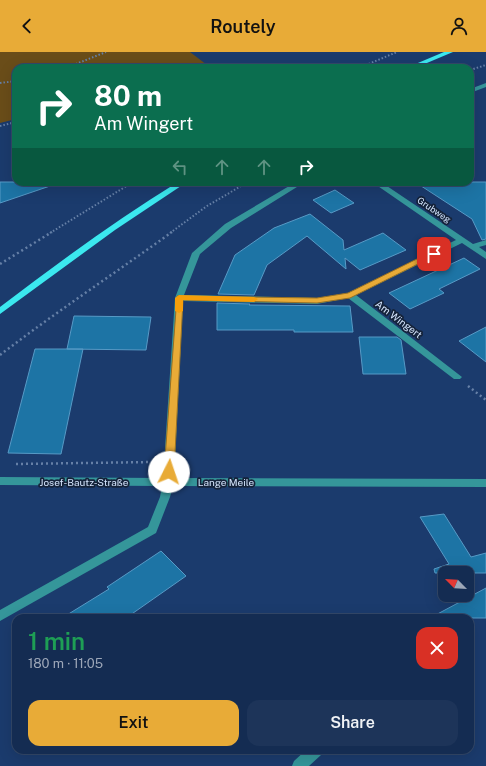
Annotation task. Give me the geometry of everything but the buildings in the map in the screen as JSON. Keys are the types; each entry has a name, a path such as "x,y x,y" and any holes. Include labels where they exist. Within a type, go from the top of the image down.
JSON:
{"main road":[{"path":"419,64 450,52"},
{"path":"0,311 74,255 154,199 176,186"}],"street":[{"path":"474,90 486,85"},
{"path":"0,616 152,530 165,497 168,482 179,298 196,253 228,226 294,186"},
{"name":"Grubweg","path":"382,186 486,256"},
{"path":"179,298 317,301 350,295 462,240"},
{"path":"472,247 486,242"},
{"name":"Am Wingert","path":"350,295 457,377"},
{"name":"Josef-Bautz-Straße","path":"0,481 168,482"},
{"name":"Lange Meile","path":"168,482 486,483"},
{"path":"299,766 312,754"}],"path":[{"path":"76,64 106,52"},
{"path":"368,64 397,52"},
{"path":"474,69 486,65"},
{"path":"0,84 12,82"},
{"path":"0,126 12,123"},
{"path":"0,264 126,186"},
{"path":"0,355 55,313 109,277 207,206 241,186"},
{"path":"457,377 486,400"},
{"path":"15,464 170,462"}],"shaded area":[{"path":"0,52 190,52 206,64 12,64 12,120 0,123"}],"slow traffic":[{"path":"179,311 179,298 254,299"}],"route":[{"path":"169,472 179,298 317,301 350,295 434,254"}]}
